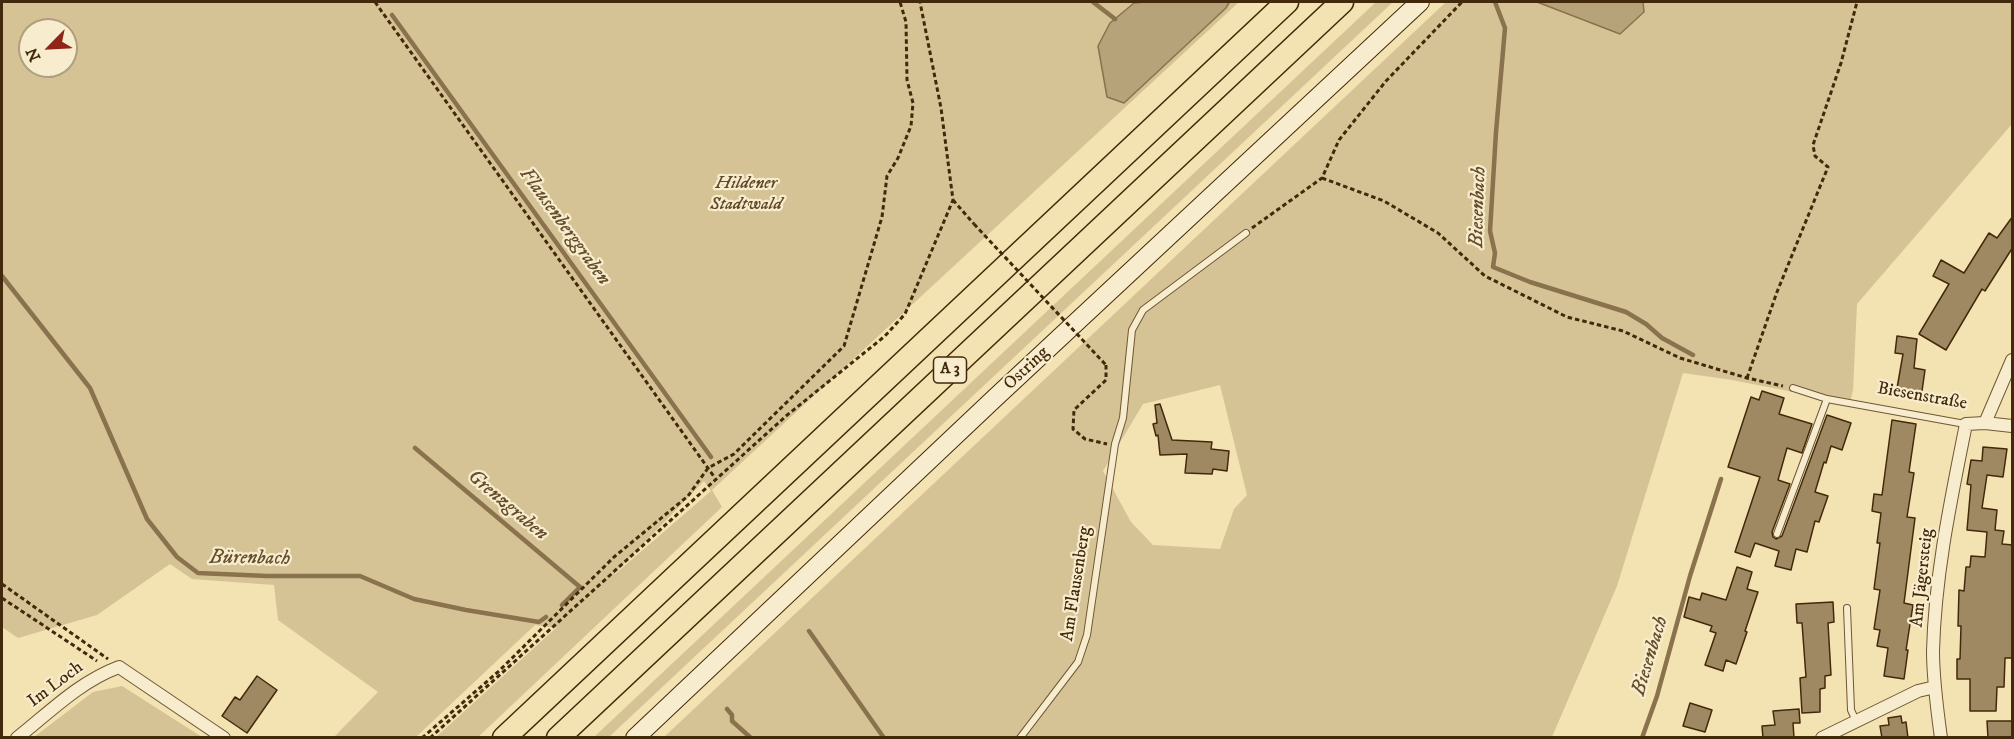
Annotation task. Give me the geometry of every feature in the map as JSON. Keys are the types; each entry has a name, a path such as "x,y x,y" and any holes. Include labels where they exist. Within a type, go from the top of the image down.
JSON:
{"highway":[{"name":"A 3","path":"504,738 1287,2"},
{"name":"A 3","path":"558,738 1342,2"}],"main road":[{"name":"Ostring","path":"635,738 996,397 1420,2"}],"street":[{"path":"1985,423 2013,360"},
{"name":"Biesenstraße","path":"1966,424 1985,423 2013,426"},
{"name":"Am Jägersteig","path":"1941,738 1933,651 1940,570 1950,498 1966,424"},
{"path":"115,669 224,738"},
{"name":"Im Loch","path":"17,738 81,686 115,669"},
{"path":"1821,738 1918,691 1935,687"}],"lane":[{"name":"Am Flausenberg","path":"1020,738 1078,662 1087,635 1114,444 1123,418 1132,330 1143,310 1246,233"},
{"name":"Biesenstraße","path":"1793,388 1827,399 1966,424"},
{"path":"1777,534 1827,399"},
{"path":"1847,609 1851,710 1856,721"}],"path":[{"path":"375,2 715,478"},
{"path":"422,738 499,671 614,557 688,496 708,468 734,454 844,346 882,217 887,176 898,158 910,126 913,103 907,80 906,22 900,2"},
{"path":"430,738 715,478 786,416 885,336 905,314 953,200 941,108 920,2"},
{"path":"1246,233 1322,178 1340,140 1386,81 1462,2"},
{"path":"1747,378 1777,292 1828,167 1815,156 1813,146 1841,63 1857,2"},
{"path":"1322,178 1384,201 1438,233 1485,276 1566,317 1623,331 1680,358 1747,378 1793,388"},
{"path":"953,200 1106,365 1106,380 1074,410 1073,429 1085,439 1100,444 1114,444"},
{"path":"2,584 115,669"},
{"path":"2,598 115,669"}],"green space":[{"name":"Hildener Stadtwald","path":"2,2 1239,2 712,490 722,507 477,738 436,737 556,628 535,625 416,737 333,738 378,692 278,620 274,585 192,579 170,564 97,615 18,638 2,627","holes":["704,481 711,491 615,574"]},
{"path":"1376,2 1393,2 609,737 594,737"},
{"path":"1446,2 1537,2 1620,34 1644,13 1643,2 2012,2 2012,124 1857,304 1853,390 1850,403 1683,373 1617,586 1552,737 663,738","holes":["1220,385 1247,495 1234,509 1220,549 1153,545 1131,522 1103,471 1143,404"]},
{"path":"122,686 202,737 34,737 93,692"}],"shaded area":[{"path":"1537,2 1643,2 1644,12 1620,34"},
{"path":"1134,3 1229,3 1124,103 1107,97 1098,46 1110,23"}],"building":[{"path":"2013,216 2013,247 1985,291 1982,289 1946,350 1919,334 1949,284 1933,276 1941,260 1964,273 1989,233 1997,238"},
{"path":"1897,336 1917,339 1914,368 1925,370 1921,398 1896,394 1903,354 1895,353"},
{"path":"1762,391 1784,398 1779,414 1812,424 1802,453 1787,448 1778,480 1790,484 1772,532 1776,539 1782,536 1827,415 1851,423 1842,450 1831,446 1826,463 1824,462 1815,492 1828,496 1819,522 1815,521 1807,552 1796,549 1791,570 1775,566 1779,551 1755,543 1750,557 1735,552 1760,477 1728,467 1751,397 1759,400"},
{"path":"1160,404 1172,440 1212,442 1211,449 1229,451 1227,471 1213,469 1212,474 1185,473 1187,454 1160,455 1158,435 1156,436 1153,424 1157,423 1155,405"},
{"path":"1892,420 1916,424 1909,472 1914,473 1907,517 1915,518 1904,603 1913,605 1904,679 1884,676 1888,648 1877,646 1880,630 1874,629 1880,590 1874,589 1881,513 1872,511 1874,494 1882,495"},
{"path":"1983,447 2007,449 2003,477 1987,475 1982,508 1997,510 1995,530 2004,531 2002,544 2013,545 2013,658 2005,658 2004,687 1997,687 1996,711 1970,711 1970,679 1957,679 1961,626 1958,626 1959,590 1964,591 1966,567 1970,567 1971,556 1985,557 1987,532 1967,530 1971,485 1967,484 1971,460 1982,461"},
{"path":"1737,567 1752,572 1747,589 1758,592 1736,664 1726,660 1723,671 1705,665 1716,633 1710,631 1712,626 1684,617 1689,597 1700,600 1702,593 1726,600"},
{"path":"1833,602 1834,622 1828,623 1831,675 1825,676 1825,688 1820,689 1820,712 1802,713 1800,678 1806,677 1802,623 1797,623 1796,604"},
{"path":"257,676 277,690 247,733 222,716 235,697 240,700"},
{"path":"1690,703 1712,710 1705,732 1683,726"},
{"path":"1799,709 1800,723 1793,723 1794,738 1763,738 1762,726 1775,725 1773,711"},
{"path":"1901,716 1902,723 1906,722 1908,738 1882,738 1880,726 1889,725 1888,718"},
{"path":"1987,721 2012,721 2012,738 1988,738"}],"waterway":[{"path":"1093,2 1115,19"},
{"name":"Biesenbach","path":"1495,2 1505,28 1490,231 1495,253 1493,267 1530,282 1626,312 1646,324 1662,338 1693,355"},
{"name":"Flausenberggraben","path":"392,15 711,457"},
{"name":"Bürenbach","path":"2,276 90,388 147,519 177,557 198,573 360,576 414,599 539,622 546,617"},
{"name":"Grenzgraben","path":"415,448 580,587 562,605"},
{"name":"Biesenbach","path":"1642,738 1657,696 1690,576 1721,479"},
{"name":"Flausenberggraben","path":"809,631 884,738"},
{"name":"Bürenbach","path":"727,709 732,715 732,721 751,738"}]}
